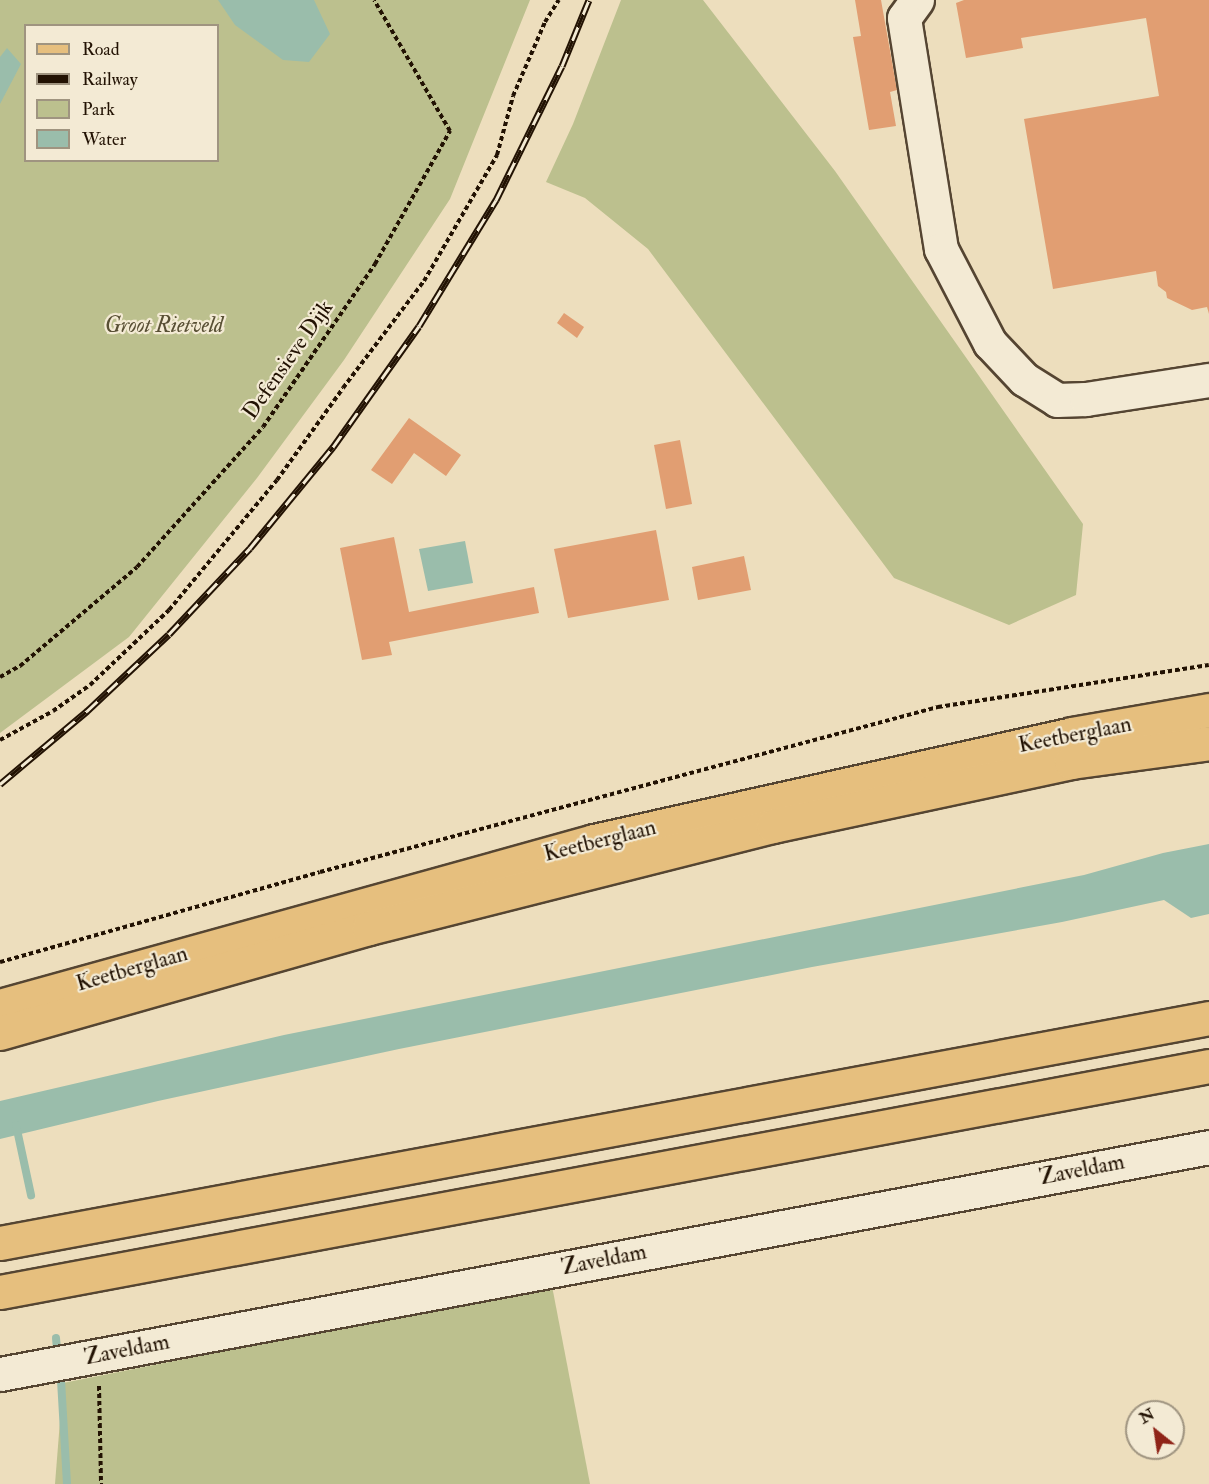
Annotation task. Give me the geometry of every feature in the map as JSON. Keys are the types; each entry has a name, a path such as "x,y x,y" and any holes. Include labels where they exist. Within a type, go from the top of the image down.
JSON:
{"main road":[{"name":"Keetberglaan","path":"0,1006 594,841 1072,734 1209,710"},
{"name":"Keetberglaan","path":"0,1033 369,928 773,826 1071,762 1209,743"},
{"path":"0,1243 1209,1018"},
{"path":"0,1292 1209,1066"}],"street":[{"path":"917,0 904,18 941,249 990,343 1024,379 1057,400 1086,399 1209,380"},
{"name":"Zaveldam","path":"0,1374 1209,1147"}],"path":[{"name":"Defensieve Dijk","path":"0,677 20,666 137,567 263,427 375,264 450,131 374,0"},
{"path":"0,740 53,711 90,685 170,610 277,480 424,281 497,155 513,96 545,22 559,0"},
{"path":"0,962 320,872 938,707 1209,665"},
{"path":"98,1356 101,1484"}],"green space":[{"name":"Groot Rietveld","path":"0,0 530,0 450,199 344,360 257,478 129,637 0,733"},
{"path":"621,0 703,0 835,171 1083,524 1076,595 1009,625 894,578 648,249 585,198 546,182 573,124"},
{"path":"552,1286 590,1484 55,1484 63,1383"}],"water":[{"path":"218,0 314,0 330,34 309,62 283,60 235,25"},
{"path":"7,48 21,64 0,104 0,57"},
{"path":"465,541 473,583 428,591 419,549"},
{"path":"1209,844 1209,914 1191,918 1164,900 1062,922 812,967 399,1049 158,1101 0,1139 0,1101 284,1035 1084,875 1163,853"}],"building":[{"path":"855,0 881,0 897,90 890,92 896,126 869,130 853,37 861,36"},
{"path":"964,0 1209,0 1209,314 1207,307 1192,310 1167,298 1166,292 1158,286 1156,271 1053,289 1024,119 1159,96 1146,18 1021,38 1023,48 966,58 956,3"},
{"path":"564,313 584,327 577,338 557,323"},
{"path":"409,418 461,455 446,476 414,453 392,484 371,470"},
{"path":"680,440 692,504 666,509 654,445"},
{"path":"656,530 669,600 568,618 554,549"},
{"path":"394,537 409,612 534,587 539,613 389,642 392,655 362,660 340,548"},
{"path":"744,556 751,590 698,600 692,567"}],"waterway":[{"path":"16,1125 31,1195"},
{"path":"56,1338 57,1349"},
{"path":"61,1380 67,1484"}],"railway":[{"path":"0,784 87,711 169,634 250,548 333,447 419,326 496,200 562,66 589,0"}]}
